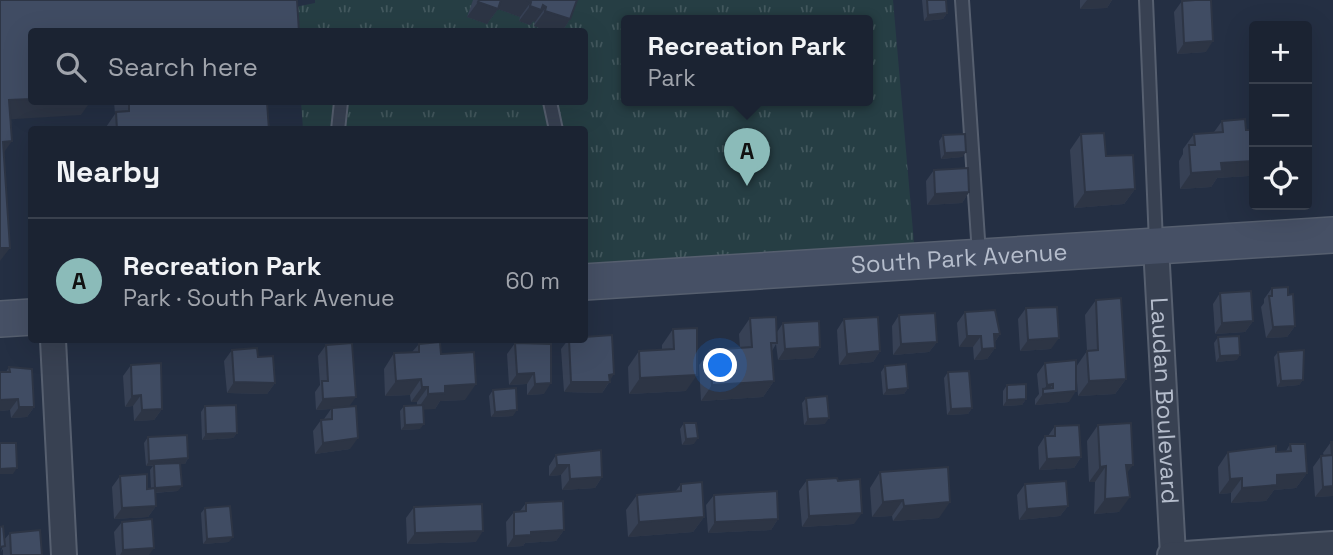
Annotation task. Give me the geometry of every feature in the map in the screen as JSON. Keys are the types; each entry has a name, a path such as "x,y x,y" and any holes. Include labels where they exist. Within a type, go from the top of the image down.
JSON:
{"main road":[{"name":"South Park Avenue","path":"588,282 1333,235"},
{"path":"0,319 28,317"}],"street":[{"name":"Laudan Boulevard","path":"1156,247 1172,555"},
{"path":"53,343 64,555"},
{"path":"1172,555 1333,544"}],"lane":[{"path":"962,0 980,258"},
{"path":"1146,0 1158,219 1156,247"},
{"path":"338,126 341,105"},
{"path":"551,105 555,126"}],"green space":[{"path":"315,0 893,0 914,243 588,264 588,126 303,126 301,105 588,105 588,28 296,28 295,7 315,3"}],"building":[{"path":"0,0 297,0 299,28 28,28 28,99 9,100 12,141 3,142 10,248 0,248"},
{"path":"501,0 498,9 478,2"},
{"path":"527,0 577,0 570,19 545,11 546,7 543,5 541,10 530,6 531,2"},
{"path":"927,0 946,0 947,13 928,15"},
{"path":"1211,0 1213,41 1184,43 1182,1"},
{"path":"129,105 267,105 269,126 117,126 116,112 129,111"},
{"path":"1245,119 1246,130 1249,130 1249,161 1221,163 1222,171 1191,173 1189,145 1195,145 1194,134 1223,132 1222,121"},
{"path":"1104,133 1106,156 1133,155 1135,189 1085,192 1081,134"},
{"path":"965,134 966,152 945,153 943,135"},
{"path":"968,168 969,192 935,194 934,170"},
{"path":"1288,287 1288,295 1293,294 1295,326 1273,327 1269,296 1272,296 1272,288"},
{"path":"1251,291 1253,321 1222,323 1220,293"},
{"path":"1121,298 1126,379 1089,381 1087,351 1098,350 1096,300"},
{"path":"1057,307 1059,338 1028,340 1026,308"},
{"path":"995,310 1000,334 994,334 995,348 982,349 981,336 967,336 965,312"},
{"path":"935,313 937,342 901,344 899,315"},
{"path":"776,317 777,343 771,343 774,381 712,385 710,350 752,347 750,318"},
{"path":"878,317 880,351 847,354 844,319"},
{"path":"819,321 820,347 785,349 783,323"},
{"path":"697,328 697,375 640,378 639,351 674,349 673,329"},
{"path":"612,335 614,374 609,375 610,382 571,382 569,343 588,343 588,337"},
{"path":"1239,336 1240,355 1220,356 1218,337"},
{"path":"352,343 356,397 323,399 322,381 328,381 326,345"},
{"path":"440,343 441,354 474,352 476,384 445,386 445,393 428,394 428,387 422,387 421,379 396,381 394,353 419,352 419,344"},
{"path":"515,343 551,344 551,383 535,384 534,373 517,374"},
{"path":"257,348 258,357 273,356 275,383 234,382 232,350"},
{"path":"1304,350 1303,380 1281,381 1278,352"},
{"path":"1076,360 1076,391 1043,394 1043,389 1053,388 1053,384 1047,385 1045,363"},
{"path":"161,363 162,409 142,410 141,395 132,396 131,365"},
{"path":"906,364 908,388 887,390 885,366"},
{"path":"9,367 32,369 34,407 19,407 18,399 0,400 0,372 10,372"},
{"path":"969,371 972,408 951,409 948,372"},
{"path":"1026,384 1026,399 1007,400 1007,385"},
{"path":"516,388 517,410 495,412 493,390"},
{"path":"827,396 829,418 808,419 806,398"},
{"path":"236,405 237,433 206,434 205,406"},
{"path":"423,405 424,424 405,425 404,406"},
{"path":"356,406 358,438 323,443 321,420 332,419 332,408"},
{"path":"684,423 696,423 698,438 686,439"},
{"path":"1131,423 1133,465 1126,465 1130,497 1105,499 1106,466 1100,467 1098,425"},
{"path":"1079,425 1081,457 1047,459 1045,436 1055,436 1055,426"},
{"path":"187,435 188,458 149,461 148,437"},
{"path":"1333,442 1333,486 1323,487 1321,456 1332,455"},
{"path":"0,443 16,443 17,468 0,469"},
{"path":"1290,444 1305,444 1307,473 1277,475 1277,485 1242,488 1242,478 1230,479 1228,452 1276,446 1276,452 1291,451"},
{"path":"601,450 602,477 570,479 569,465 557,465 556,455"},
{"path":"180,463 182,486 155,488 154,464"},
{"path":"948,467 950,502 904,506 903,500 883,502 880,472"},
{"path":"147,474 147,489 155,488 156,506 122,508 120,476"},
{"path":"837,478 838,481 860,479 862,513 809,516 807,480"},
{"path":"1066,481 1068,506 1027,509 1025,484"},
{"path":"702,482 704,517 639,522 637,495 681,491 681,484"},
{"path":"777,491 778,519 715,522 714,495"},
{"path":"563,501 564,530 514,536 514,512 526,511 526,503"},
{"path":"482,504 483,531 415,533 414,507"},
{"path":"230,506 233,537 207,539 205,508"},
{"path":"152,519 154,548 123,550 122,522"},
{"path":"3,526 5,546 0,547 0,527"},
{"path":"40,530 42,555 11,555 10,533"}],"place":[{"name":"Recreation Park","path":"747,186"}]}
